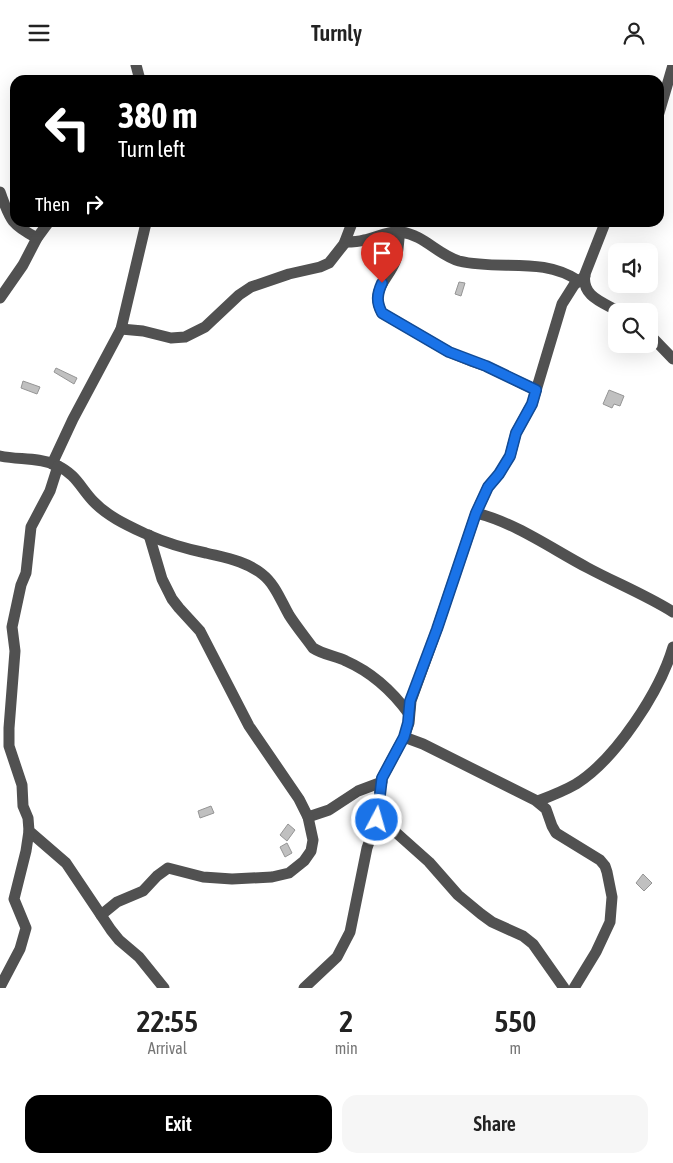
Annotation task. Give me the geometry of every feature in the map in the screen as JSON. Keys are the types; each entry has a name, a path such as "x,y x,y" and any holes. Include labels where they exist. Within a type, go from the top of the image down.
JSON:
{"street":[{"path":"664,96 673,65"},
{"path":"0,192 10,219"},
{"path":"16,227 37,238"},
{"path":"0,298 23,265 45,227"},
{"path":"0,987 20,949 26,928 14,899 26,851 29,831 28,817 23,806 22,785 10,746 9,728 14,651 12,627 21,585 26,573 31,527 50,491 55,465 72,419 122,329 145,227"},
{"path":"122,329 143,331 171,338 185,337 205,327 239,295 251,287 281,276 320,267 329,263 345,242 351,227"},
{"path":"304,988 336,957 350,932 367,848 377,820 382,782 404,737 410,701 437,629 476,513 488,487 510,456 516,433 532,404 562,304 568,293 582,279 603,227"},
{"path":"345,242 361,241 400,231 426,241 450,258 482,264 531,265 582,279"},
{"path":"400,231 394,263 378,293 378,305 382,313 449,352 486,366 536,390"},
{"path":"582,279 585,288 591,295 608,305"},
{"path":"658,343 673,359"},
{"path":"0,456 47,462 55,465 69,472 94,502 120,522 149,535 203,553 250,565 264,575 273,586 289,614 313,648 319,652 345,660 374,677 401,703 409,714"},
{"path":"476,513 521,531 673,612"},
{"path":"100,915 117,902 143,891 157,876 168,868 195,876 232,879 272,877 289,873 304,861 311,851 313,840 308,817 299,799 249,726 200,631 172,599 162,579 149,535"},
{"path":"538,801 577,783 595,769 611,752 653,693 663,675 673,647"},
{"path":"404,737 423,744 538,801 546,809 556,833 600,860 605,866 612,897 610,922 596,952 574,988"},
{"path":"0,749 13,760"},
{"path":"308,817 329,810 358,791 382,782"},
{"path":"377,820 392,829 429,862 458,895 480,914 492,922 523,936 533,944 564,988"},
{"path":"29,831 66,863 119,940 139,957 164,988"}],"building":[{"path":"459,282 465,283 461,296 455,294"},
{"path":"56,368 77,378 74,384 54,372"},
{"path":"23,381 40,387 37,394 21,388"},
{"path":"609,390 624,396 620,406 614,404 612,408 603,404"},
{"path":"211,806 214,813 200,818 198,811"},
{"path":"288,824 295,830 287,841 280,835"},
{"path":"287,843 292,853 285,857 280,847"},
{"path":"643,874 652,883 644,891 636,883"}],"route":[{"path":"377,820 382,778 404,737 408,723 410,701 427,659 467,537 482,497 510,456 516,433 532,404 536,390 486,366 449,352 382,313 378,305 378,293 382,283"}]}
